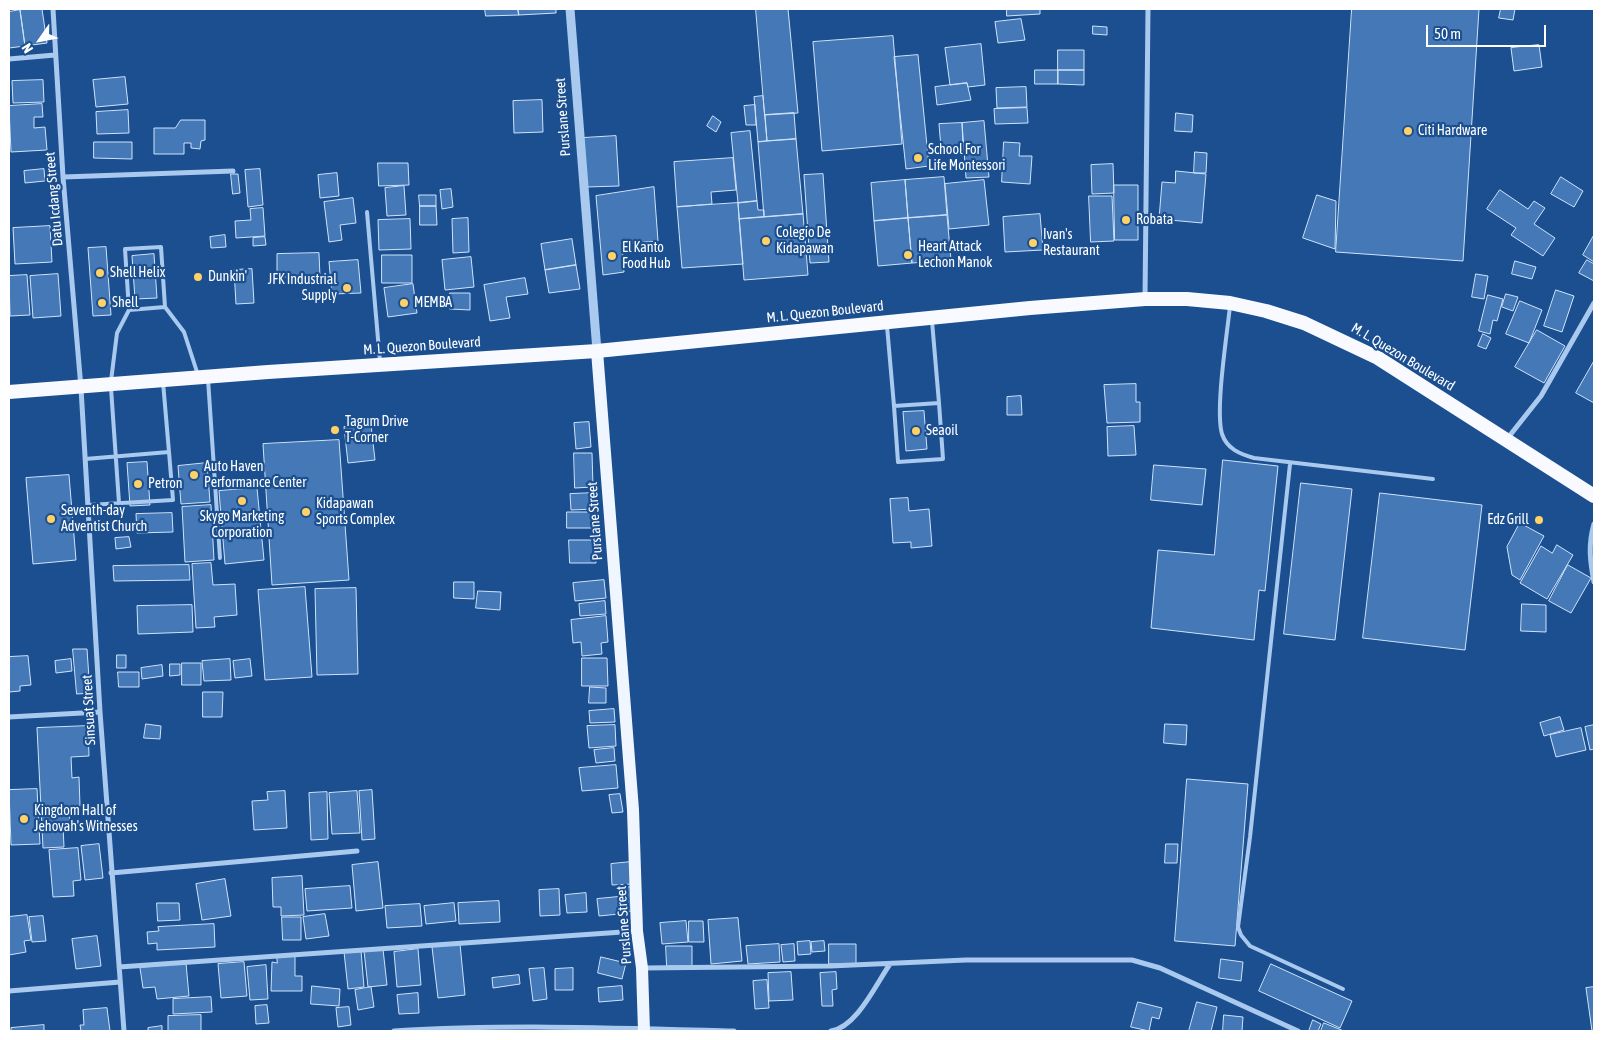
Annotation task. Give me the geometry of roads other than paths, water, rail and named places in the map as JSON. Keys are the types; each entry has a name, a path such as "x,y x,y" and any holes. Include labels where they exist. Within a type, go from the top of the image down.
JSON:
{"highway":[{"name":"M. L. Quezon Boulevard","path":"9,392 597,351 1030,308 1145,299 1187,299 1230,303 1285,317 1340,338 1378,358 1594,496"}],"main road":[{"name":"Purslane Street","path":"597,351 633,810 637,931 642,968 644,1030"}],"street":[{"name":"Datu Icdang Street","path":"53,9 63,177 81,388"},
{"name":"Purslane Street","path":"570,9 597,351"},
{"path":"1145,299 1148,9"},
{"path":"9,59 55,54"},
{"path":"63,177 233,171"},
{"path":"1506,440 1541,396 1594,304"},
{"name":"Sinsuat Street","path":"81,388 100,712 124,1031"},
{"path":"1594,524 1589,542 1594,582"},
{"path":"9,717 100,712"},
{"path":"111,873 357,851"},
{"path":"119,966 637,931"},
{"path":"642,968 890,964 966,960 1132,960 1160,968 1298,1031"},
{"path":"831,1031 848,1024 856,1015 890,964"},
{"path":"9,991 120,982"},
{"path":"394,1031 499,1027 734,1031"}],"lane":[{"path":"367,212 381,365"},
{"path":"120,504 111,385 118,333 129,310 125,249 161,247 165,307 184,332 203,377 220,558"},
{"path":"1230,303 1221,403 1222,433 1229,446 1240,454 1290,464 1433,478"},
{"path":"129,310 165,307"},
{"path":"887,322 898,462 943,459 932,319"},
{"path":"89,506 173,500 163,381"},
{"path":"894,406 939,403"},
{"path":"85,459 170,452"},
{"path":"1290,464 1251,828 1238,927 1241,935 1250,946 1343,989"}],"place":[{"name":"Citi Hardware","path":"1408,131"},
{"name":"School For Life Montessori","path":"918,158"},
{"name":"Robata","path":"1126,220"},
{"name":"Colegio De Kidapawan","path":"766,241"},
{"name":"Ivan's Restaurant","path":"1033,243"},
{"name":"Heart Attack Lechon Manok","path":"908,255"},
{"name":"El Kanto Food Hub","path":"612,256"},
{"name":"Shell Helix","path":"100,273"},
{"name":"Dunkin'","path":"198,277"},
{"name":"JFK Industrial Supply","path":"347,288"},
{"name":"Shell","path":"102,303"},
{"name":"MEMBA","path":"404,303"},
{"name":"Tagum Drive T-Corner","path":"335,430"},
{"name":"Seaoil","path":"916,431"},
{"name":"Auto Haven Performance Center","path":"194,475"},
{"name":"Petron","path":"138,484"},
{"name":"Skygo Marketing Corporation","path":"242,501"},
{"name":"Kidapawan Sports Complex","path":"306,512"},
{"name":"Seventh-day Adventist Church","path":"51,519"},
{"name":"Edz Grill","path":"1539,520"},
{"name":"Kingdom Hall of Jehovah's Witnesses","path":"24,819"}]}
